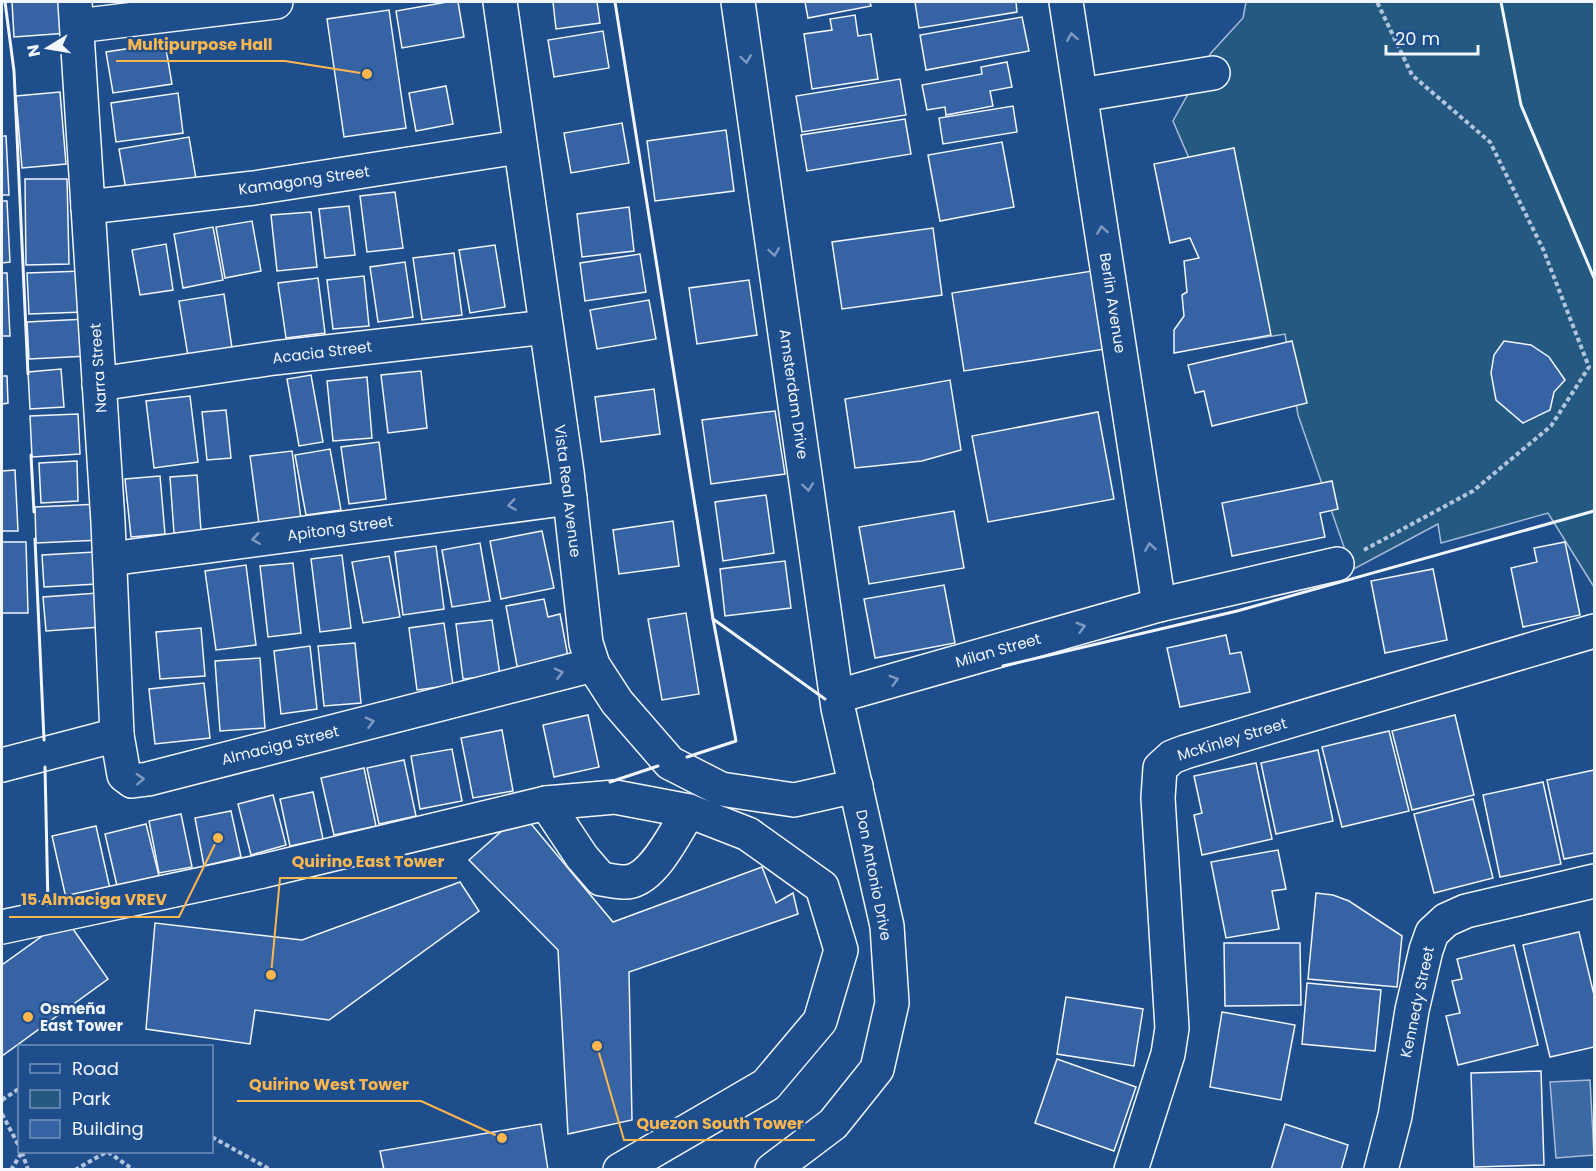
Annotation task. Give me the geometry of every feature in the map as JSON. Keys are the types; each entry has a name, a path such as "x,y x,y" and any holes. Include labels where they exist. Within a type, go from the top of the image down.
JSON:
{"street":[{"name":"Vista Real Avenue","path":"500,2 570,498 586,643 593,664 617,702 670,762 720,789 794,800 855,786"},
{"name":"Amsterdam Drive","path":"738,2 837,696 855,786"},
{"name":"Berlin Avenue","path":"1066,2 1159,605"},
{"path":"76,14 261,3"},
{"name":"Narra Street","path":"76,14 110,559 117,735"},
{"path":"1081,94 1213,73"},
{"name":"Kamagong Street","path":"88,207 254,188 519,147"},
{"name":"Acacia Street","path":"99,384 274,358 546,327"},
{"name":"Apitong Street","path":"110,559 570,498"},
{"name":"Milan Street","path":"837,696 1159,605 1337,564"},
{"name":"McKinley Street","path":"1131,1170 1168,1054 1172,1028 1158,798 1160,768 1172,757 1185,752 1594,631"},
{"name":"Almaciga Street","path":"117,735 124,775 132,781 148,779 593,664"},
{"path":"2,765 117,735"},
{"name":"Don Antonio Drive","path":"772,1170 833,1124 877,1069 892,1003 887,926 855,786"},
{"path":"2,927 263,871 546,803 615,797 689,811 748,834 822,887 841,950 820,1021 766,1086 620,1170"},
{"path":"546,803 582,857 601,879 627,883 644,876 651,869 689,811"},
{"name":"Kennedy Street","path":"1381,1170 1395,1116 1412,1010 1432,933 1446,920 1466,911 1594,881"}],"path":[{"path":"1337,564 1473,491 1551,426 1589,367 1543,249 1490,141 1412,75 1377,2"},
{"path":"2,1100 18,1089"},
{"path":"2,1114 18,1145"},
{"path":"213,1138 271,1170"},
{"path":"11,1170 20,1153"},
{"path":"22,1153 28,1170"},
{"path":"75,1170 105,1153"},
{"path":"108,1153 134,1170"}],"green space":[{"path":"1246,2 1594,2 1594,587 1548,513 1441,543 1438,524 1352,570 1298,415 1285,334 1248,340 1225,282 1221,233 1173,121 1211,53 1243,18"}],"shaded area":[{"path":"1590,1080 1594,1155 1556,1158 1550,1082"}],"building":[{"path":"12,2 66,2 68,33 14,37"},
{"path":"458,2 464,37 402,48 396,11"},
{"path":"553,2 597,2 600,23 556,29"},
{"path":"805,2 870,2 871,6 808,18"},
{"path":"915,2 1016,2 1017,12 919,28"},
{"path":"389,10 406,128 344,137 327,19"},
{"path":"855,15 858,36 871,34 878,79 812,89 804,34 832,30 830,19"},
{"path":"1022,17 1029,51 926,70 920,35"},
{"path":"603,31 609,68 554,77 548,40"},
{"path":"165,43 172,84 113,93 106,52"},
{"path":"1007,62 1012,87 990,91 993,106 946,115 945,107 927,110 922,85 982,74 981,67"},
{"path":"900,79 906,115 802,132 796,96"},
{"path":"446,86 453,124 416,131 409,93"},
{"path":"60,92 66,164 22,168 16,96"},
{"path":"178,93 183,133 116,142 111,103"},
{"path":"1013,106 1017,132 943,144 939,118"},
{"path":"905,119 911,154 807,171 801,135"},
{"path":"622,123 629,163 571,173 564,133"},
{"path":"726,130 734,191 655,201 647,141"},
{"path":"2,136 6,136 9,195 2,195"},
{"path":"189,137 196,179 126,190 119,149"},
{"path":"1002,142 1014,207 940,221 928,155"},
{"path":"1234,148 1271,335 1174,353 1174,330 1184,316 1182,295 1187,292 1184,261 1199,258 1190,238 1170,243 1154,164"},
{"path":"25,179 67,179 69,264 26,265"},
{"path":"395,192 403,248 367,252 360,196"},
{"path":"2,201 7,201 10,262 2,263"},
{"path":"349,206 355,255 325,258 319,209"},
{"path":"629,207 634,251 582,257 577,214"},
{"path":"311,212 317,267 277,271 271,215"},
{"path":"252,221 261,271 225,278 216,227"},
{"path":"213,227 223,280 183,288 174,234"},
{"path":"933,228 942,295 842,309 832,242"},
{"path":"166,244 173,290 140,295 132,250"},
{"path":"495,245 505,307 470,313 459,250"},
{"path":"454,253 462,315 422,320 413,258"},
{"path":"640,254 646,292 585,301 580,263"},
{"path":"405,262 413,317 378,322 370,267"},
{"path":"83,271 84,312 29,314 27,273"},
{"path":"1092,271 1105,349 964,371 952,293"},
{"path":"2,273 7,273 10,336 2,336"},
{"path":"364,276 369,326 333,329 327,280"},
{"path":"318,278 325,333 286,338 278,283"},
{"path":"749,280 757,335 697,344 689,288"},
{"path":"224,294 232,348 188,356 179,301"},
{"path":"649,300 656,339 597,349 590,310"},
{"path":"86,319 88,356 29,359 27,322"},
{"path":"1292,341 1307,403 1212,426 1204,391 1195,393 1188,365"},
{"path":"1504,341 1531,345 1549,357 1565,380 1554,392 1550,410 1523,423 1496,400 1491,373 1494,355"},
{"path":"61,369 64,407 30,409 28,372"},
{"path":"421,371 427,428 388,433 381,375"},
{"path":"311,375 323,442 299,446 287,379"},
{"path":"2,376 7,376 8,403 2,404"},
{"path":"367,377 372,438 333,441 327,381"},
{"path":"950,380 961,450 922,461 855,468 845,399"},
{"path":"654,389 660,434 601,442 595,397"},
{"path":"190,396 198,462 154,468 146,401"},
{"path":"226,410 231,458 207,460 202,412"},
{"path":"775,411 785,474 711,484 702,420"},
{"path":"1098,412 1114,499 988,522 972,436"},
{"path":"78,414 80,454 32,457 30,416"},
{"path":"379,442 386,499 349,504 341,447"},
{"path":"330,449 341,510 306,515 295,455"},
{"path":"292,451 301,519 259,524 250,456"},
{"path":"77,461 78,501 41,503 39,463"},
{"path":"15,470 18,531 2,531 2,471"},
{"path":"197,475 201,531 174,533 170,477"},
{"path":"160,476 165,534 131,537 125,479"},
{"path":"1332,481 1338,509 1320,513 1325,537 1232,556 1222,503"},
{"path":"766,495 774,553 723,561 715,502"},
{"path":"100,504 101,540 36,543 35,507"},
{"path":"954,511 964,568 869,584 859,527"},
{"path":"673,521 679,566 619,574 613,530"},
{"path":"542,531 554,588 501,599 490,541"},
{"path":"2,542 26,542 28,613 2,613"},
{"path":"1565,542 1580,615 1523,627 1511,568 1537,562 1534,548"},
{"path":"480,543 490,601 452,607 442,550"},
{"path":"436,546 444,609 403,615 395,552"},
{"path":"95,552 97,584 44,587 42,555"},
{"path":"342,555 351,628 320,632 311,559"},
{"path":"389,556 400,617 363,623 352,562"},
{"path":"785,561 791,608 725,616 720,569"},
{"path":"293,563 301,633 268,637 260,566"},
{"path":"246,565 256,645 216,650 205,571"},
{"path":"1433,569 1447,640 1385,653 1371,581"},
{"path":"944,585 955,643 875,658 864,599"},
{"path":"98,593 101,627 46,631 43,597"},
{"path":"544,599 548,617 560,614 569,662 518,671 506,606"},
{"path":"686,613 699,694 662,700 648,619"},
{"path":"492,620 500,675 463,679 456,624"},
{"path":"444,623 453,685 417,690 409,628"},
{"path":"201,628 205,676 160,679 156,632"},
{"path":"1226,635 1230,654 1241,652 1250,692 1180,707 1167,648"},
{"path":"355,643 361,703 324,706 318,646"},
{"path":"310,646 317,709 281,714 274,651"},
{"path":"260,658 265,728 220,731 215,661"},
{"path":"204,683 210,738 155,744 149,689"},
{"path":"588,715 599,767 554,777 543,725"},
{"path":"1455,715 1474,795 1412,810 1392,731"},
{"path":"502,730 513,791 473,798 461,738"},
{"path":"1389,731 1409,811 1342,827 1322,747"},
{"path":"452,749 462,801 420,809 411,756"},
{"path":"1318,750 1333,821 1276,834 1261,763"},
{"path":"404,760 416,816 379,824 367,768"},
{"path":"1256,763 1272,839 1202,855 1194,815 1202,813 1194,776"},
{"path":"364,768 376,826 334,835 321,778"},
{"path":"1594,770 1594,853 1564,859 1547,780"},
{"path":"1543,782 1561,864 1500,877 1483,795"},
{"path":"313,792 323,839 290,846 280,799"},
{"path":"273,795 286,845 251,855 238,804"},
{"path":"1473,799 1493,878 1434,893 1414,814"},
{"path":"231,811 241,857 204,866 195,818"},
{"path":"522,813 613,922 762,867 776,903 793,893 798,914 629,972 632,1120 568,1134 558,950 469,860"},
{"path":"181,814 192,867 159,873 149,821"},
{"path":"146,824 160,880 118,890 105,834"},
{"path":"96,826 110,889 66,898 52,836"},
{"path":"1278,850 1286,889 1272,891 1279,929 1226,938 1211,862"},
{"path":"460,882 479,911 329,1020 255,1010 250,1044 146,1029 155,923 302,940"},
{"path":"1316,893 1333,895 1349,901 1402,936 1397,987 1308,979"},
{"name":"Osmeña East Tower","path":"66,919 108,979 2,1056 2,965"},
{"path":"1579,932 1594,995 1594,1047 1550,1057 1523,945"},
{"path":"1224,943 1300,943 1301,1005 1225,1006"},
{"path":"1514,945 1538,1045 1458,1065 1446,1016 1460,1013 1452,981 1462,979 1457,959"},
{"path":"1307,983 1381,990 1375,1051 1302,1044"},
{"path":"1066,997 1143,1009 1134,1066 1057,1054"},
{"path":"1222,1012 1295,1025 1281,1100 1210,1087"},
{"path":"1057,1059 1136,1087 1114,1151 1035,1123"},
{"path":"1541,1071 1544,1165 1474,1167 1471,1073"},
{"path":"541,1124 548,1170 384,1170 380,1151"},
{"path":"1285,1124 1348,1145 1341,1170 1271,1170"}],"wall":[{"path":"5,2 14,71 28,374"},
{"path":"615,2 713,619 736,741 687,757"},
{"path":"1501,2 1521,105 1594,278"},
{"path":"31,455 34,512"},
{"path":"1003,666 1237,611 1594,511"},
{"path":"35,539 44,740"},
{"path":"713,619 825,699"},
{"path":"610,782 658,766"},
{"path":"45,767 48,905"}],"place":[{"name":"Multipurpose Hall","path":"367,74"},
{"name":"15 Almaciga VREV","path":"218,838"},
{"name":"Quirino East Tower","path":"271,975"},
{"name":"Osmeña East Tower","path":"28,1017"},
{"name":"Quezon South Tower","path":"597,1046"},
{"name":"Quirino West Tower","path":"502,1138"}]}
